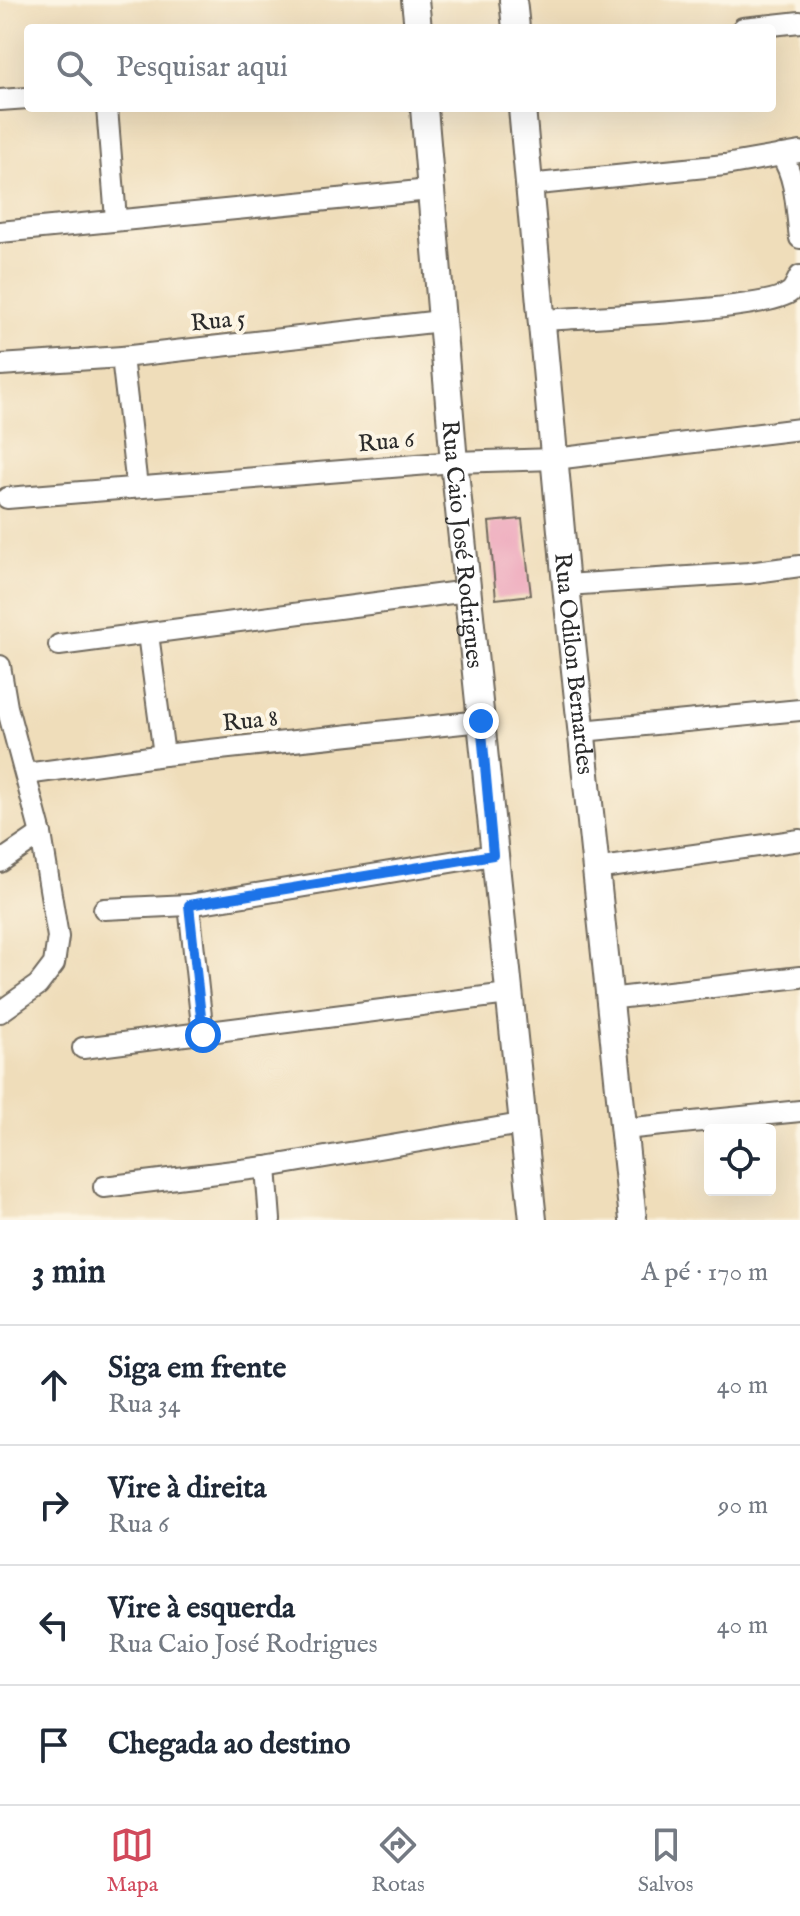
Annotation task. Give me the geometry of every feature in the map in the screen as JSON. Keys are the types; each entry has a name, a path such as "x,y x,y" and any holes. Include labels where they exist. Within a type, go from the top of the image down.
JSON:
{"street":[{"path":"415,0 418,24"},
{"path":"513,0 516,24"},
{"path":"776,25 800,22"},
{"path":"0,100 24,98"},
{"path":"107,112 116,219"},
{"name":"Rua Caio José Rodrigues","path":"424,112 454,462 533,1220"},
{"name":"Rua Odilon Bernardes","path":"522,112 566,585 633,1220"},
{"path":"528,185 725,165 791,154 789,168 800,238"},
{"path":"0,232 430,190"},
{"path":"543,320 730,307 775,299 790,292 800,276"},
{"name":"Rua 5","path":"0,365 122,357 441,321"},
{"path":"122,357 137,487"},
{"name":"Rua 6","path":"7,498 454,462 555,459 800,429"},
{"path":"566,585 798,567"},
{"path":"59,645 467,591"},
{"path":"148,634 164,755"},
{"path":"0,666 3,709 26,774 41,834 58,937 54,964 38,985 0,1012"},
{"path":"582,731 800,710"},
{"name":"Rua 8","path":"26,774 164,755 481,721"},
{"path":"0,862 41,834"},
{"path":"595,869 800,840"},
{"path":"104,909 189,905 493,855"},
{"path":"189,905 203,1035"},
{"path":"608,999 800,977"},
{"path":"83,1048 508,994"},
{"path":"624,1129 800,1111"},
{"path":"104,1187 266,1167 521,1124"},
{"path":"266,1167 270,1220"}],"building":[{"path":"522,519 531,595 496,599 489,522"}],"route":[{"path":"203,1035 189,905 493,855 481,721"}]}
